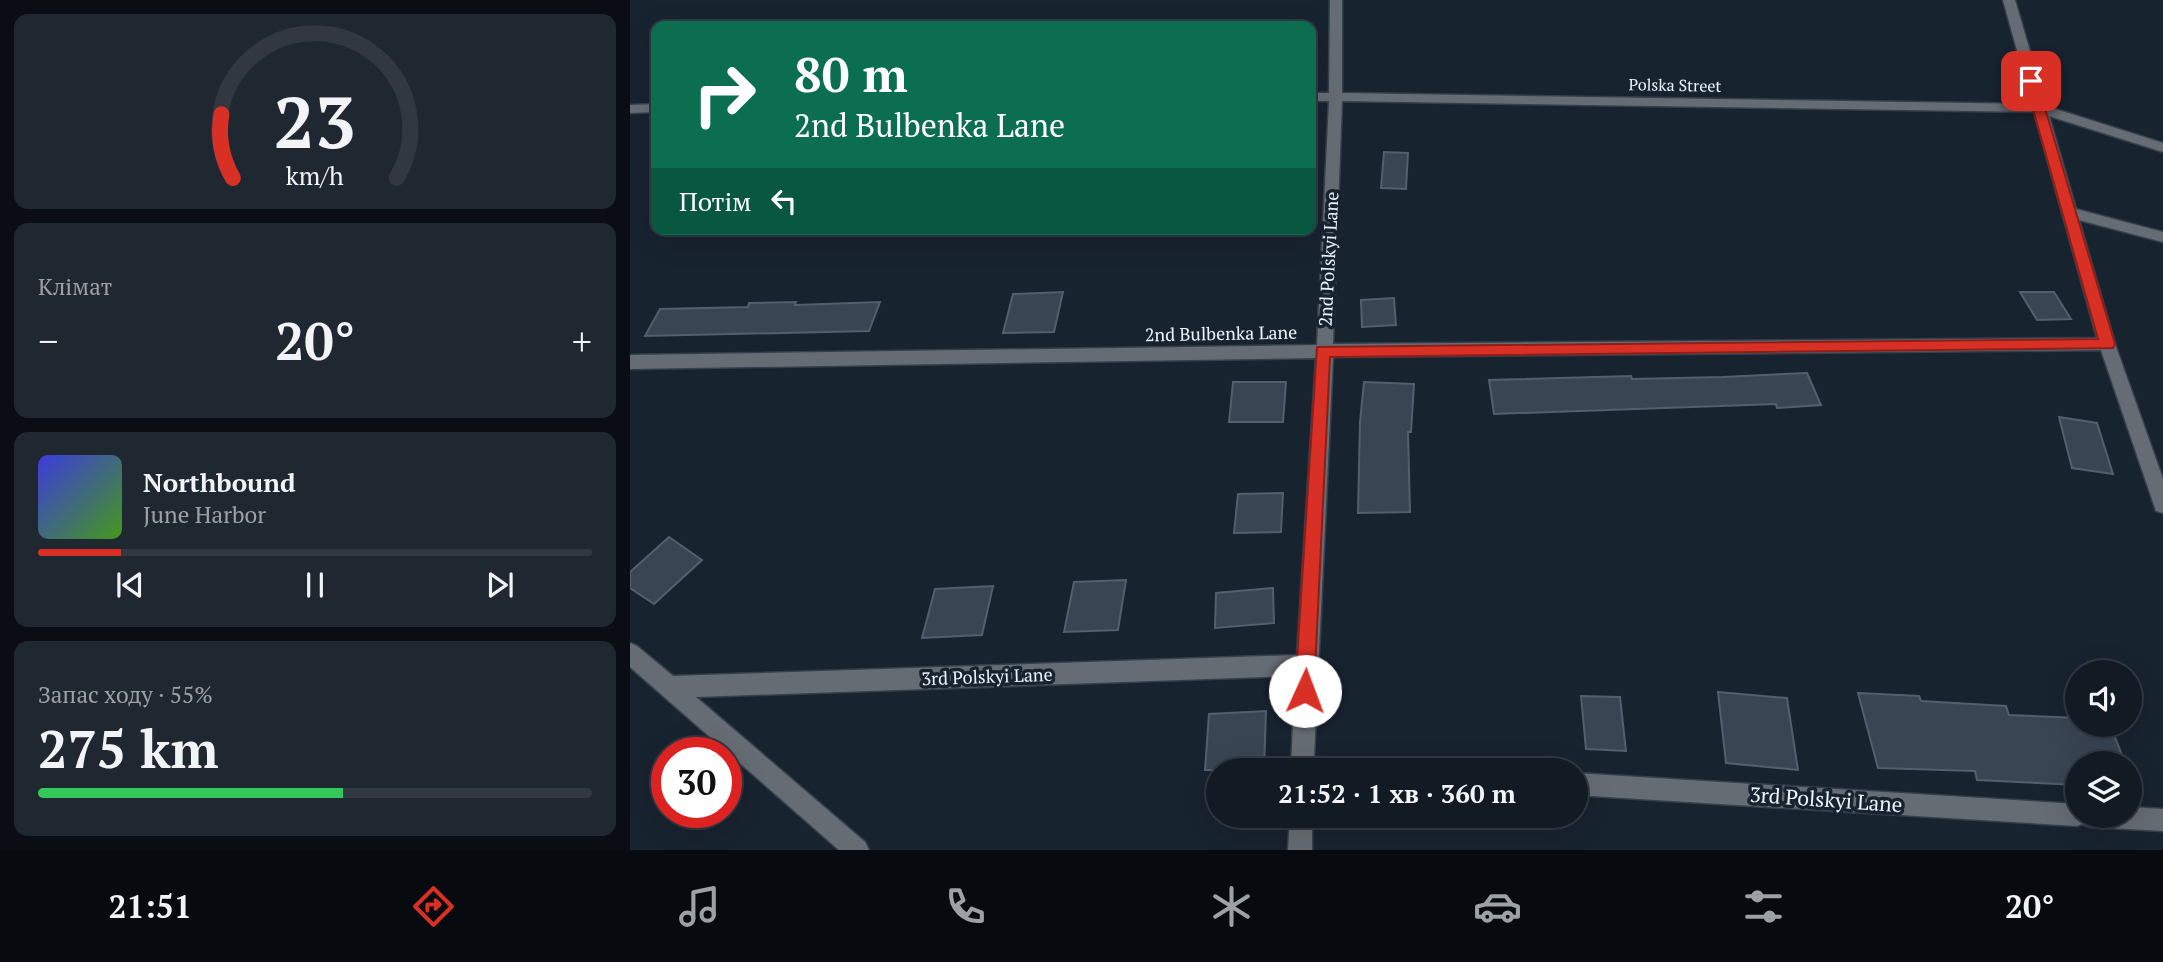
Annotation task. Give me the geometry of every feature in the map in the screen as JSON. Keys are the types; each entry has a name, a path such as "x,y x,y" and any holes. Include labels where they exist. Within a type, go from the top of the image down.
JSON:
{"street":[{"name":"2nd Polskyi Lane","path":"1302,758 1305,665 1337,97 1336,0"},
{"path":"2009,0 2107,344 2163,505"},
{"name":"Polska Street","path":"1316,97 2038,108 2163,148"},
{"path":"630,109 651,108"},
{"path":"2068,212 2163,237"},
{"name":"2nd Bulbenka Lane","path":"630,362 1323,351 2107,344"},
{"path":"630,653 857,850"},
{"name":"3rd Polskyi Lane","path":"669,687 1305,665"},
{"name":"3rd Polskyi Lane","path":"1588,785 2065,814"},
{"path":"2142,819 2163,820"},
{"path":"1300,850 1301,828"}],"building":[{"path":"1384,152 1408,153 1406,189 1381,188"},
{"path":"1063,292 1054,332 1003,333 1013,294"},
{"path":"2020,292 2054,292 2071,319 2037,320"},
{"path":"1394,298 1396,325 1362,327 1361,300"},
{"path":"796,302 795,305 880,302 869,331 645,336 660,309 748,307 749,303"},
{"path":"1807,373 1821,405 1777,408 1776,404 1494,414 1489,380 1631,376 1632,379"},
{"path":"1233,382 1286,382 1283,422 1229,422"},
{"path":"1364,382 1414,384 1411,432 1408,432 1410,512 1358,513 1360,422"},
{"path":"2059,417 2097,423 2113,474 2072,468"},
{"path":"1283,493 1281,532 1234,533 1238,494"},
{"path":"669,537 702,560 654,604 630,588 630,572"},
{"path":"1126,580 1118,630 1064,632 1074,582"},
{"path":"993,586 982,635 922,638 935,589"},
{"path":"1273,588 1274,623 1215,628 1216,593"},
{"path":"1718,692 1787,698 1798,770 1726,763"},
{"path":"1858,693 1919,696 1921,701 2006,706 2009,715 2065,717 2065,737 2115,737 2120,751 2065,751 2065,784 1977,780 1975,771 1878,768"},
{"path":"1581,696 1620,697 1626,751 1586,749"},
{"path":"1266,711 1264,758 1206,758 1205,770 1209,714"}],"route":[{"path":"1305,691 1323,351 2107,344 2031,81"}]}
